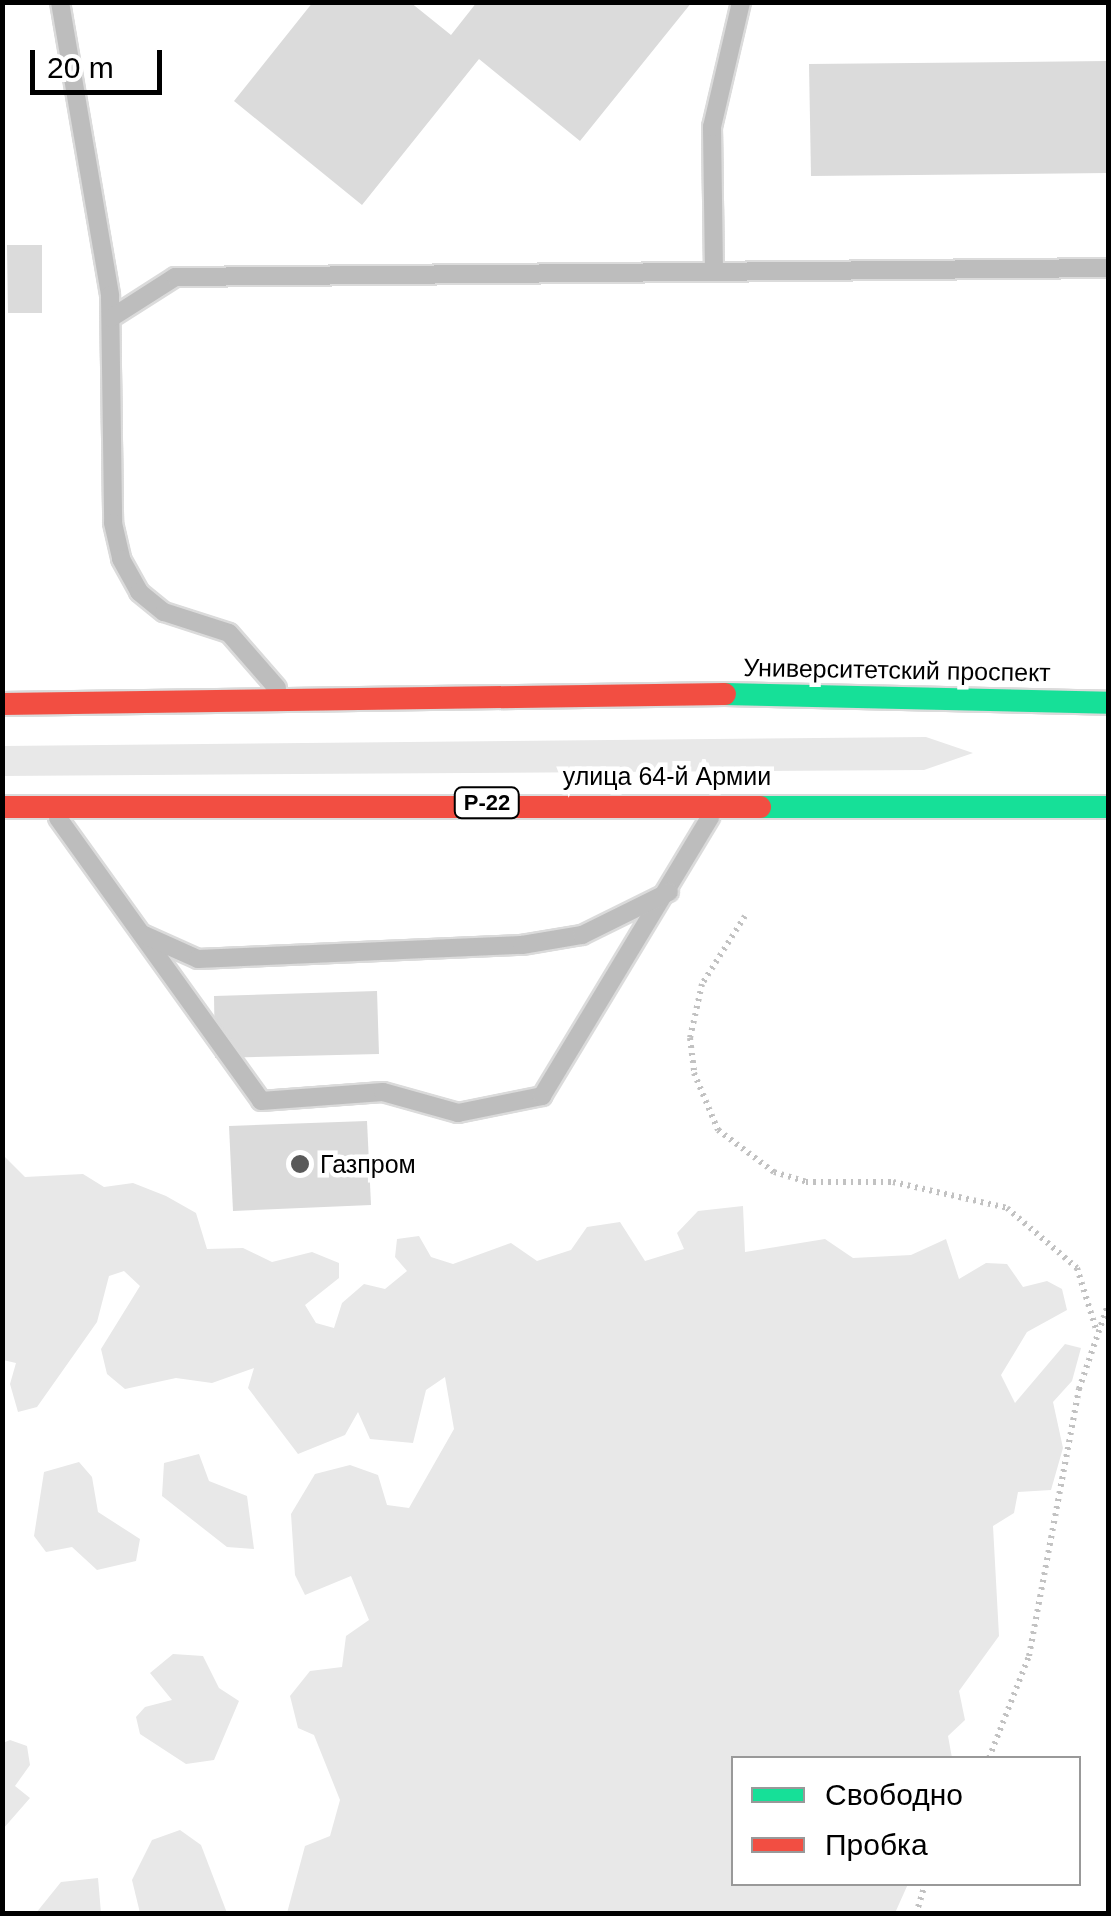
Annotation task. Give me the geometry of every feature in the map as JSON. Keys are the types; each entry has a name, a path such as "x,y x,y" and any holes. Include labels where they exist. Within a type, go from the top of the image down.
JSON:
{"highway":[{"name":"Университетский проспект","path":"288,700 684,693 1108,703"},
{"path":"2,704 288,700"},
{"name":"улица 64-й Армии","path":"2,806 718,802 1108,807"}],"lane":[{"path":"60,2 110,318 113,523 121,559 139,592 164,612 229,633 288,700"},
{"path":"714,272 712,128 742,2"},
{"path":"110,318 175,276 1108,268"},
{"path":"49,806 261,1101 383,1092 458,1113 542,1096 670,892 718,802"},
{"path":"141,934 198,959 522,945 582,935 670,892"}],"path":[{"path":"745,916 702,984 690,1038 694,1073 718,1130 774,1172 806,1182 893,1182 1007,1208 1077,1268 1096,1329"},
{"path":"991,1756 1029,1656 1096,1329 1108,1305"},
{"path":"916,1914 923,1886"}],"shaded area":[{"path":"926,737 973,753 924,770 2,776 3,746"},
{"path":"3,1155 25,1177 83,1174 104,1187 133,1183 166,1196 196,1213 207,1249 243,1248 272,1262 312,1252 339,1263 339,1278 305,1305 316,1323 334,1328 342,1303 364,1284 385,1289 407,1271 395,1257 397,1239 419,1236 431,1257 453,1264 511,1243 537,1261 571,1250 587,1227 620,1222 645,1261 684,1249 677,1233 698,1211 743,1206 745,1252 825,1239 853,1258 911,1255 946,1239 959,1279 986,1263 1007,1264 1023,1287 1047,1281 1062,1289 1067,1310 1027,1332 1001,1375 1015,1403 1065,1344 1081,1348 1072,1381 1053,1402 1063,1448 1051,1490 1018,1492 1014,1513 993,1526 999,1636 959,1691 965,1720 948,1736 952,1756 731,1756 731,1886 907,1886 895,1913 287,1913 305,1846 330,1836 340,1800 314,1735 298,1728 290,1696 310,1671 342,1667 346,1636 369,1620 351,1576 305,1595 295,1575 291,1514 315,1474 350,1465 378,1475 387,1505 409,1508 454,1429 445,1377 426,1390 413,1443 370,1439 358,1412 345,1435 298,1454 248,1388 254,1368 212,1383 176,1378 125,1389 107,1374 101,1349 140,1286 124,1271 109,1276 97,1322 37,1407 18,1412 10,1384 16,1363 3,1360"},
{"path":"199,1454 209,1481 247,1496 254,1549 227,1547 162,1496 164,1463"},
{"path":"79,1462 92,1477 98,1512 140,1539 136,1561 97,1570 72,1547 46,1552 34,1536 44,1472"},
{"path":"173,1654 203,1656 219,1688 239,1701 214,1760 186,1764 140,1734 136,1717 145,1707 172,1700 150,1673"},
{"path":"10,1740 27,1746 30,1765 15,1786 30,1798 3,1829 3,1743"},
{"path":"180,1830 201,1845 227,1913 140,1913 132,1880 152,1840"},
{"path":"98,1878 101,1913 36,1913 61,1882"}],"building":[{"path":"313,2 410,2 451,35 477,2 692,2 580,141 479,59 362,205 234,101"},
{"path":"1108,61 1108,173 811,176 809,64"},
{"path":"7,245 42,245 42,313 8,313"},
{"path":"377,991 379,1054 215,1058 214,996"},
{"path":"367,1121 371,1205 233,1211 229,1126"}],"traffic: fast":[{"path":"725,694 1108,703"},
{"path":"760,807 1108,807"}],"traffic: jam":[{"path":"2,704 725,694"},
{"path":"2,807 760,807"}],"place":[{"name":"Газпром","path":"300,1164"}]}
